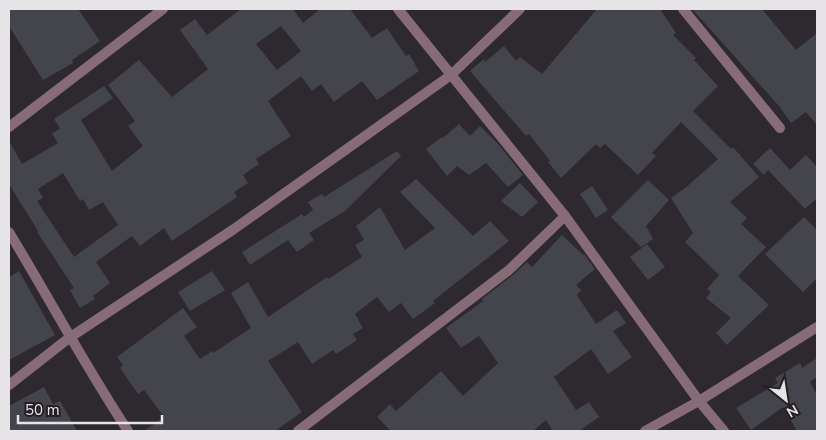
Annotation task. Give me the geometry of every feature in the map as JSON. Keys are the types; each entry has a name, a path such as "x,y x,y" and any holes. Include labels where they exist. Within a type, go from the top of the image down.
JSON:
{"street":[{"path":"9,126 163,9"},
{"path":"398,9 565,216 699,401 724,431"},
{"path":"9,386 70,338 234,229 451,74 520,9"},
{"path":"683,9 780,128"},
{"path":"298,431 509,270 565,216"},
{"path":"9,232 70,338 128,431"},
{"path":"646,431 699,401 817,327"}],"building":[{"path":"9,9 78,9 100,41 72,60 73,63 43,80 9,26"},
{"path":"241,9 293,9 303,23 320,9 350,9 372,38 387,28 406,56 409,54 419,71 377,100 362,81 334,102 321,84 312,91 301,76 268,101 291,136 256,159 259,164 243,175 248,183 234,192 237,197 172,241 164,228 140,246 132,236 96,262 110,283 93,296 95,299 80,308 70,290 74,288 37,232 9,184 9,141 22,164 58,143 52,134 60,128 54,119 104,86 113,98 81,120 112,171 143,146 128,126 135,121 108,85 139,60 172,97 208,69 180,30 195,19 207,35","holes":["281,26 301,51 277,70 256,44","63,173 80,201 83,199 89,210 103,202 118,225 74,257 37,201 43,198 38,189"]},
{"path":"597,9 660,9 676,33 673,35 696,58 694,60 718,86 693,111 731,149 733,147 759,177 730,202 747,218 741,224 766,247 738,276 769,305 727,345 716,333 731,318 706,298 711,292 707,289 719,275 685,242 693,233 671,198 718,159 681,122 652,153 656,156 638,175 605,144 600,148 596,144 561,178 529,134 526,136 470,71 484,59 485,62 504,46 516,61 520,57 542,74"},
{"path":"692,9 762,9 796,50 817,33 817,125 806,112 791,123 779,106"},
{"path":"459,124 470,136 480,126 498,144 523,175 508,187 486,163 469,175 457,166 447,176 426,149"},
{"path":"770,148 790,170 806,155 817,167 817,198 805,209 768,170 764,175 753,164"},
{"path":"397,151 401,156 345,211 309,233 314,240 297,252 288,240 250,265 242,252 302,214 304,217 313,210 308,202 322,194 324,197"},
{"path":"416,179 473,236 490,221 509,241 413,319 401,303 389,312 377,297 355,314 363,328 353,334 357,340 336,354 333,350 312,364 298,342 268,361 302,412 275,431 144,431 164,417 144,390 138,394 120,368 123,365 117,357 183,308 197,327 184,336 200,359 212,351 213,353 251,328 231,293 248,282 268,317 327,277 328,279 362,257 355,245 364,240 356,226 380,207 405,250 435,228 400,192"},
{"path":"648,180 669,200 646,226 653,239 641,247 611,217"},
{"path":"520,183 538,202 522,217 501,201"},
{"path":"592,186 608,210 596,218 580,194"},
{"path":"804,217 817,230 817,278 803,292 765,254"},
{"path":"562,235 584,254 595,269 576,285 581,290 577,295 596,324 617,310 626,323 613,331 632,357 608,374 591,349 554,377 576,410 589,402 599,417 579,431 553,431 546,420 533,431 391,431 377,417 390,404 396,411 441,371 463,396 498,363 479,336 461,348 446,328 483,301 482,299 527,262 532,267"},
{"path":"647,244 665,267 648,280 630,257"},
{"path":"19,271 55,335 9,360 9,277"},
{"path":"212,271 225,290 190,311 178,292"},
{"path":"817,358 817,377 810,382 817,395 817,431 797,431 783,407 751,430 736,408 778,383 775,378 800,363 802,368"},
{"path":"44,387 53,404 60,401 77,431 9,431 9,406"}]}
